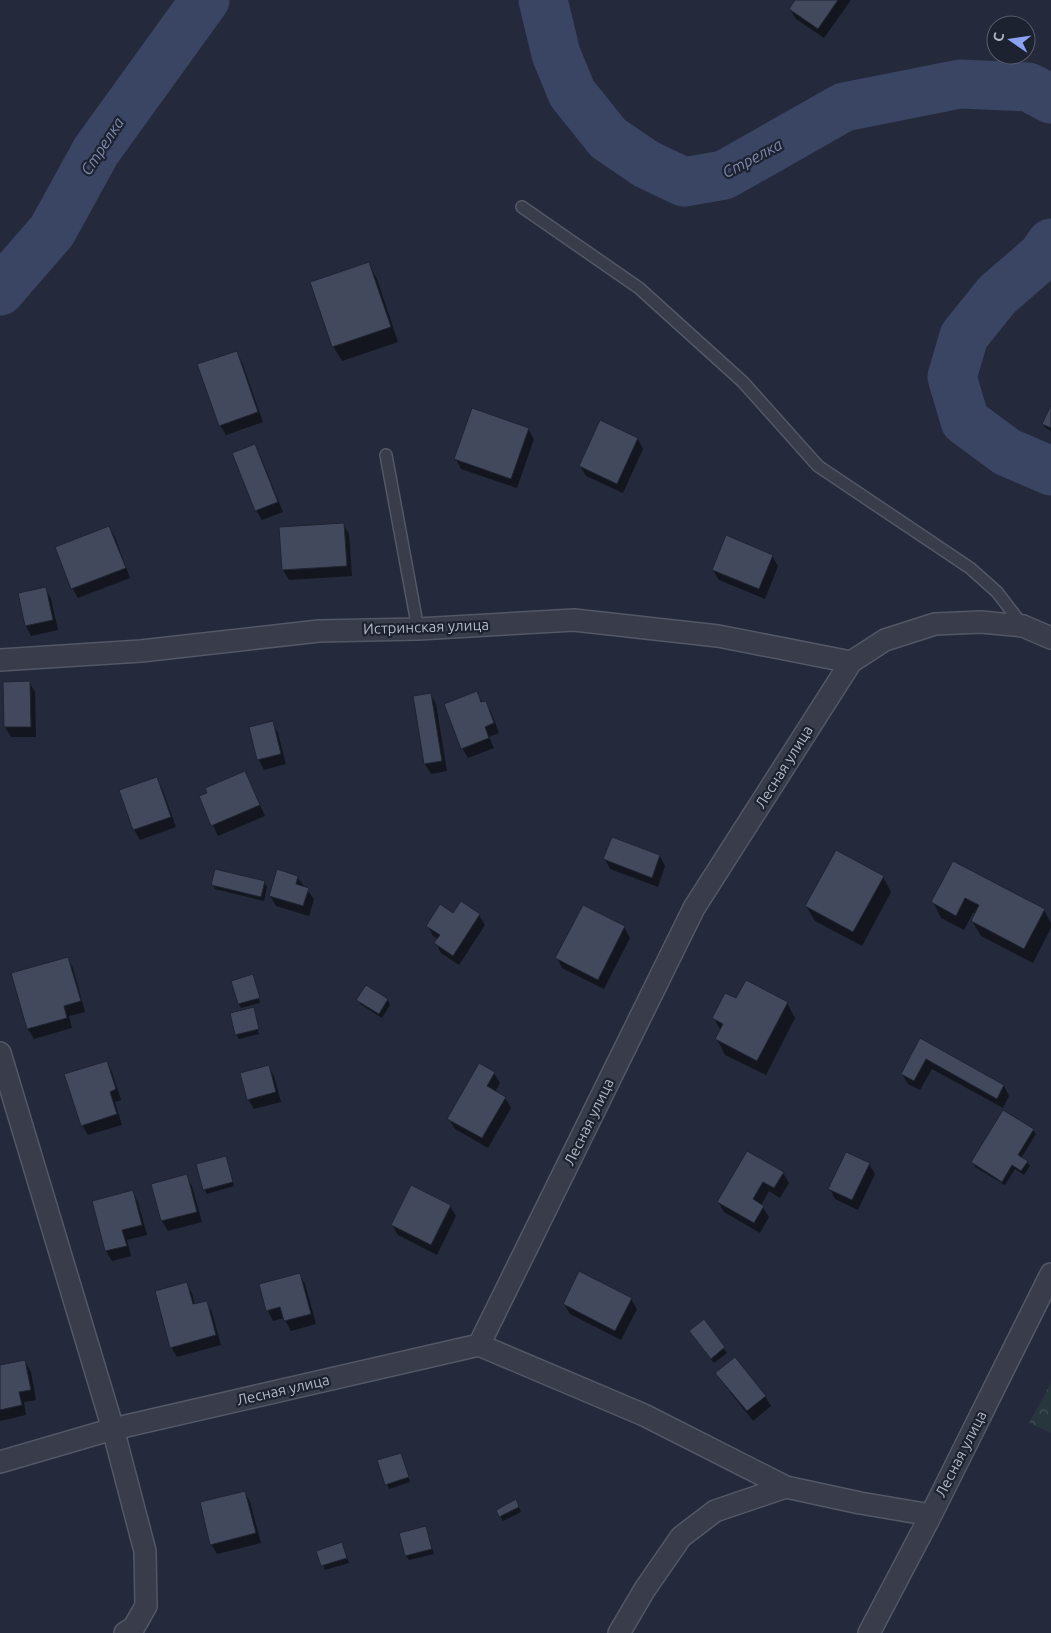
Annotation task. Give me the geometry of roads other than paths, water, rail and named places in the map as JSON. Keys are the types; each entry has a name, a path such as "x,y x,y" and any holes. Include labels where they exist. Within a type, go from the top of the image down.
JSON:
{"street":[{"name":"Истринская улица","path":"0,660 142,651 319,631 418,629 574,620 718,636 851,662"},
{"name":"Лесная улица","path":"0,1462 112,1429 479,1344 694,908 851,662 885,640 936,624 981,622 1023,626 1051,638"},
{"path":"0,1053 112,1429 145,1551 146,1606 134,1628 125,1633"},
{"name":"Лесная улица","path":"869,1633 1051,1274"},
{"path":"479,1344 644,1414 786,1487 931,1514"},
{"path":"619,1633 645,1589 681,1537 715,1511 786,1487"}],"lane":[{"path":"522,207 639,288 744,382 818,466 970,568 997,592 1023,626"},
{"path":"386,455 418,629"}],"waterway":[{"name":"Стрелка","path":"0,291 52,231 96,151 205,0"},
{"name":"Стрелка","path":"543,0 556,54 572,93 608,138 646,164 684,182 724,175 844,107 960,84 1028,87 1051,99"},
{"name":"Стрелка","path":"1051,243 1042,256 997,295 964,336 952,377 965,421 1007,452 1051,471"}]}
